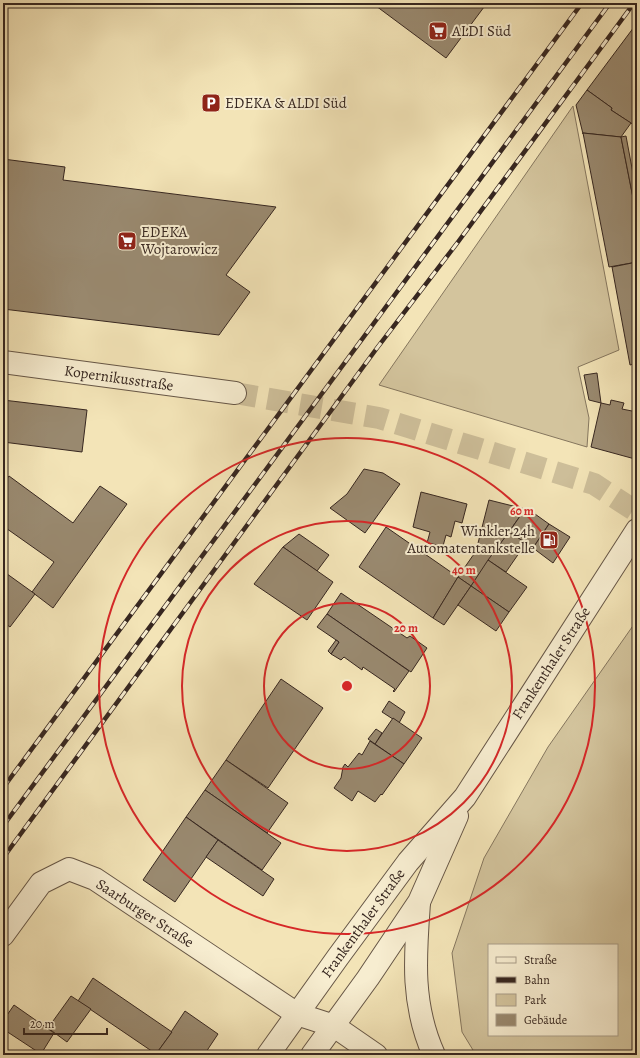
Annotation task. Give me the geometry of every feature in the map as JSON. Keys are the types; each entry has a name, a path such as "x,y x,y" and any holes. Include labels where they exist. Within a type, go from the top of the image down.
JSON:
{"street":[{"name":"Kopernikusstraße","path":"3,362 235,393"},
{"name":"Frankenthaler Straße","path":"268,1055 408,862 465,797 637,530"},
{"name":"Frankenthaler Straße","path":"315,1054 419,902 465,797"},
{"name":"Saarburger Straße","path":"3,935 41,883 69,869 95,879 297,1014 334,1026 376,1055"},
{"path":"419,902 415,962 417,995 426,1037 434,1055"},
{"path":"297,1014 315,1054"}],"green space":[{"path":"573,106 619,350 578,367 589,418 587,447 379,385"},
{"path":"637,620 637,1055 476,1055 462,1032 452,953 484,858 548,747"}],"building":[{"name":"ALDI Süd","path":"372,3 487,3 446,58"},
{"path":"637,23 637,127 611,110 612,108 587,90"},
{"path":"587,90 612,108 611,110 631,123 621,137 583,134 576,105"},
{"path":"583,133 621,137 637,218 637,262 609,267"},
{"path":"626,136 637,195 637,218 621,137"},
{"name":"EDEKA Wojtarowicz","path":"3,159 65,167 63,180 276,207 226,275 250,292 219,335 3,309"},
{"path":"637,262 637,363 630,365 612,267"},
{"path":"597,373 601,403 589,400 584,375"},
{"path":"3,400 87,410 82,452 3,442"},
{"path":"611,400 624,403 622,409 637,412 637,455 635,459 591,447 601,403 610,405"},
{"path":"364,469 383,473 400,484 365,533 330,508 347,494"},
{"path":"9,476 73,523 100,486 127,504 53,608 32,592 54,562 3,526 3,484"},
{"path":"421,492 467,504 462,523 455,521 451,537 446,535 443,546 427,543 430,532 413,527"},
{"path":"489,500 525,509 471,586 458,577 476,551"},
{"path":"525,509 528,509 549,524 533,548 509,532"},
{"path":"549,524 570,537 553,563 533,548"},
{"path":"386,527 458,577 433,618 359,567"},
{"path":"509,532 526,543 506,572 488,560"},
{"path":"299,534 329,555 317,571 283,547"},
{"path":"283,547 333,582 307,620 254,584"},
{"path":"488,560 527,587 509,612 471,586"},
{"path":"3,571 35,594 10,627 3,622"},
{"path":"458,577 471,586 444,625 433,618"},
{"path":"471,586 509,612 496,631 458,605"},
{"path":"341,593 407,638 410,636 427,648 411,672 327,614"},
{"path":"327,614 409,671 394,692 393,691 395,689 363,667 362,670 344,657 341,660 331,654 339,642 317,627"},
{"path":"336,640 339,642 331,654 328,651"},
{"path":"281,679 323,708 268,788 226,760"},
{"path":"389,701 405,712 399,723 382,712"},
{"path":"393,718 422,738 404,764 375,744"},
{"path":"376,729 382,733 375,744 368,739"},
{"path":"370,741 404,764 382,795 381,794 375,802 358,791 352,801 334,788 341,778 345,764 348,767 359,753 362,755"},
{"path":"226,760 288,803 267,833 205,790"},
{"path":"205,790 281,843 262,870 186,817"},
{"path":"186,817 218,840 175,902 143,880"},
{"path":"218,840 274,879 263,896 206,857"},
{"path":"93,978 172,1032 156,1054 78,1001"},
{"path":"71,996 91,1009 67,1042 48,1028"},
{"path":"14,1005 54,1033 41,1054 3,1029 3,1021"},
{"path":"185,1011 218,1034 204,1055 157,1055 156,1054"}],"tunnel":[{"path":"235,393 379,418 594,484 637,512"}],"railway":[{"path":"3,788 582,3"},
{"path":"3,826 610,3"},
{"path":"3,858 377,348 458,242 634,3"}],"place":[{"name":"ALDI Süd","path":"438,31"},
{"name":"EDEKA & ALDI Süd","path":"211,103"},
{"name":"EDEKA Wojtarowicz","path":"127,241"},
{"name":"Winkler 24h Automatentankstelle","path":"549,540"}]}
